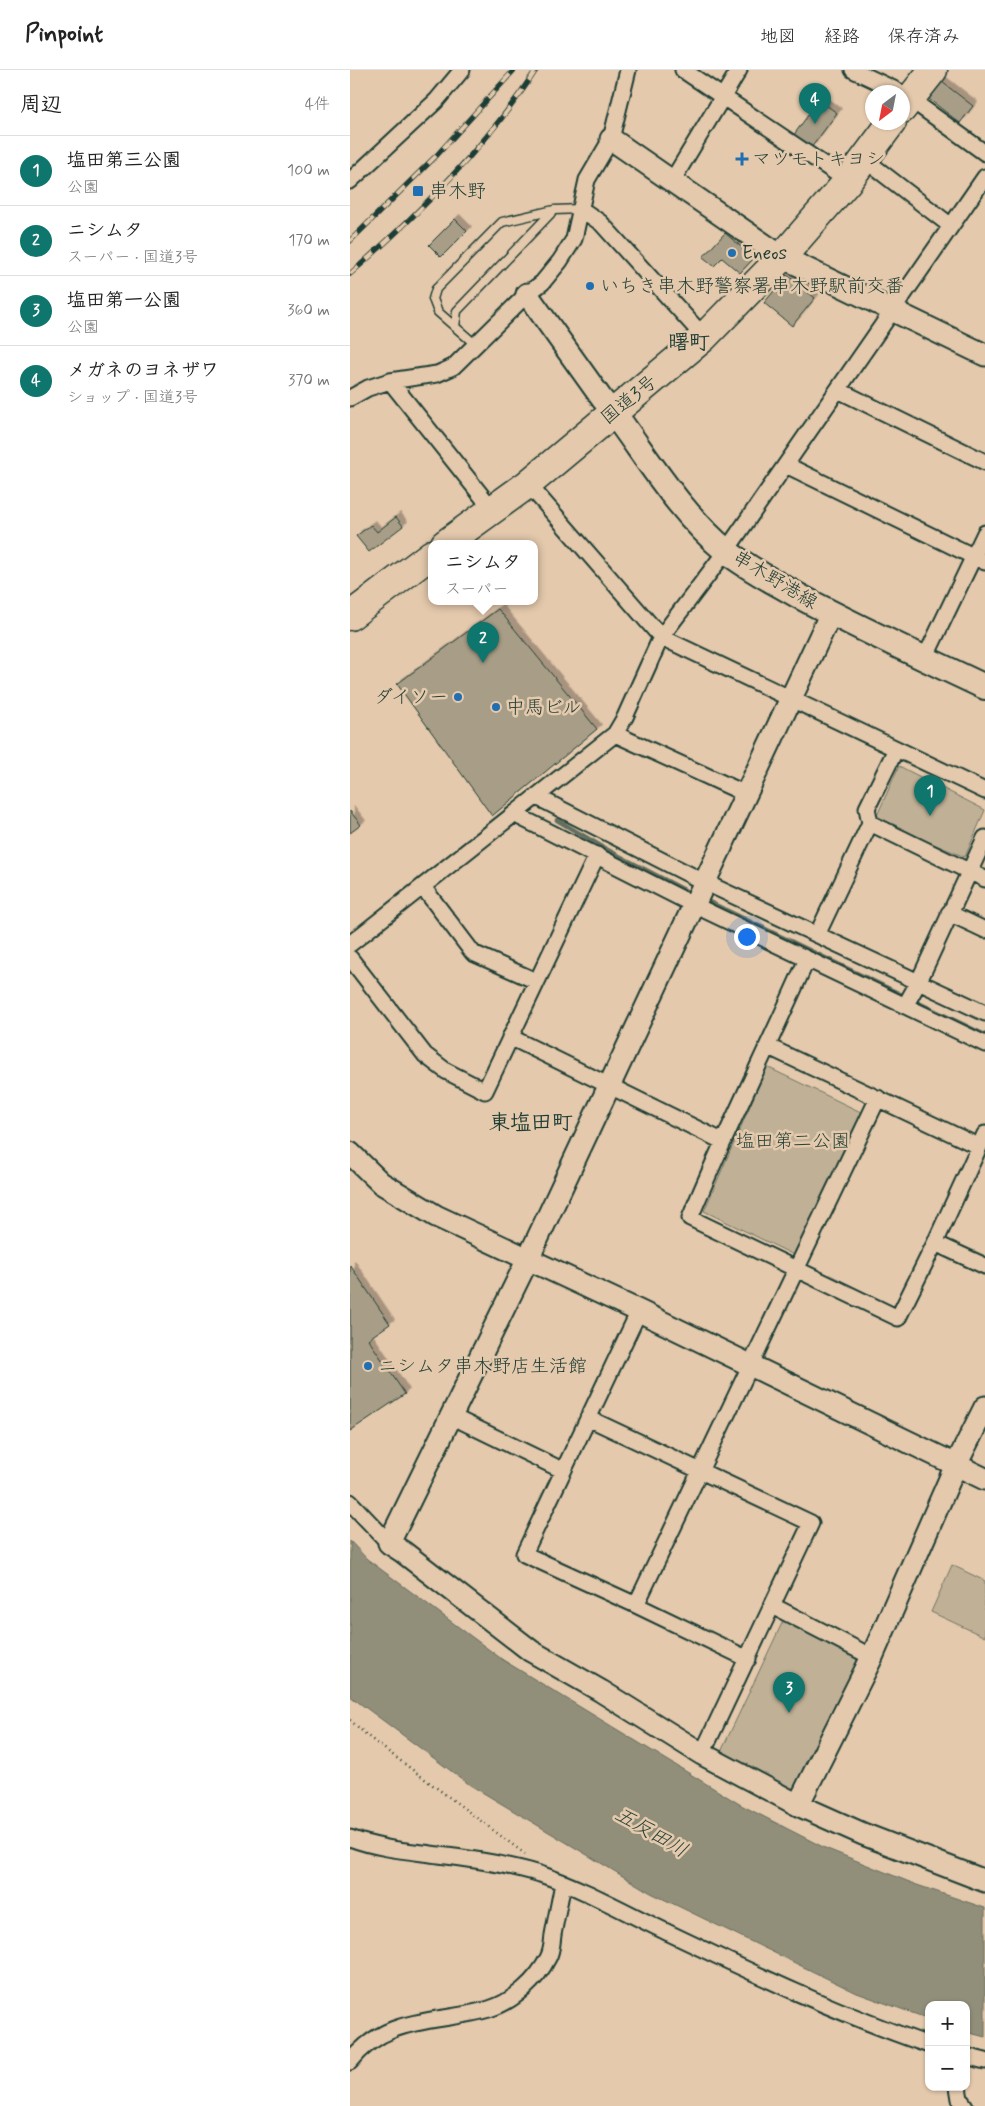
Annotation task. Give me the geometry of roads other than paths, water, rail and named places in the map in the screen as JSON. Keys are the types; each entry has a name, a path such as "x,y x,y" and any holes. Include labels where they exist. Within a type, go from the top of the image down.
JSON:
{"highway":[{"path":"910,92 933,70"},
{"name":"国道3号","path":"450,540 528,484 704,337 782,257 848,181 886,130"},
{"path":"350,616 428,557"}],"main road":[{"name":"串木野港線","path":"614,412 669,488 700,526 726,551 767,578 831,613 985,687"}],"street":[{"path":"350,181 436,101 462,70"},
{"path":"350,398 368,388 390,381 438,374 454,367 527,294 542,283 560,261 574,239 587,180 611,139 628,70"},
{"path":"683,70 848,181"},
{"path":"672,181 739,70"},
{"path":"853,70 880,85"},
{"path":"910,102 985,153"},
{"path":"611,139 782,257 985,355"},
{"path":"864,159 951,226"},
{"path":"350,944 615,734 625,717 661,637 726,551 786,466 985,178"},
{"path":"581,209 600,223 704,337"},
{"path":"527,294 602,399 614,412"},
{"path":"390,381 492,509"},
{"path":"838,390 985,462"},
{"path":"786,466 979,559"},
{"path":"528,484 661,637 985,791"},
{"path":"925,658 979,559 985,533"},
{"path":"389,1543 528,1259 831,613"},
{"path":"615,734 746,794"},
{"path":"817,936 870,823 867,808 896,749"},
{"path":"537,797 704,882 985,1013"},
{"path":"514,814 694,905 985,1044"},
{"path":"870,823 985,879"},
{"path":"905,1006 918,983 985,838"},
{"path":"350,958 425,1055 446,1071 484,1091 597,855"},
{"path":"422,887 473,952 536,981"},
{"path":"949,913 985,930"},
{"path":"769,1047 878,1098 982,1140 898,1318 690,1218 722,1140 769,1047 807,959"},
{"path":"510,1037 722,1140"},
{"path":"636,1605 878,1098"},
{"path":"350,1153 381,1183 428,1212 752,1365 985,1479"},
{"path":"935,1243 985,1266"},
{"path":"639,1311 562,1470 524,1554 748,1659"},
{"path":"798,1805 872,1657 956,1465 985,1407"},
{"path":"451,1416 562,1470"},
{"path":"588,1418 811,1523 774,1606 702,1754"},
{"path":"350,1502 389,1543 530,1651 601,1691 702,1754 798,1805 863,1834 985,1881"},
{"path":"774,1606 872,1657"},
{"path":"350,1838 365,1844 399,1851 491,1862 538,1874 563,1883 885,2030 925,2044"},
{"path":"350,2062 368,2045 390,2030 425,2020 490,2008 516,1995 538,1973 549,1956 563,1883"},
{"path":"970,2057 985,2061"},
{"path":"959,2091 960,2099 965,2106"}],"lane":[{"path":"476,345 438,312 433,299 436,289 502,222 554,210 581,209"},
{"path":"455,327 457,311 554,210"}],"water":[{"name":"五反田川","path":"350,1541 367,1559 503,1660 741,1805 825,1848 917,1885 985,1908 985,2037 970,2033 970,2001 925,2001 925,2018 857,1993 651,1893 470,1785 350,1696"}],"waterway":[{"path":"557,820 604,848 692,894"},
{"path":"703,899 985,1035"}],"railway":[{"path":"350,241 437,155 514,70"},
{"path":"350,274 401,228 473,153 496,126 536,70"}],"place":[{"name":"メガネのヨネザワ","path":"815,124"},
{"name":"マツモトキヨシ","path":"742,159"},
{"name":"串木野","path":"418,191"},
{"name":"Eneos","path":"732,253"},
{"name":"いちき串木野警察署串木野駅前交番","path":"590,286"},
{"name":"ニシムタ","path":"483,663"},
{"name":"ダイソー","path":"458,697"},
{"name":"中馬ビル","path":"496,707"},
{"name":"塩田第三公園","path":"930,816"},
{"name":"ニシムタ串木野店生活館","path":"368,1366"},
{"name":"塩田第一公園","path":"789,1713"}],"district":[{"name":"曙町","path":"689,343"},
{"name":"東塩田町","path":"531,1123"}],"park label":[{"name":"塩田第二公園","path":"793,1141"}]}
